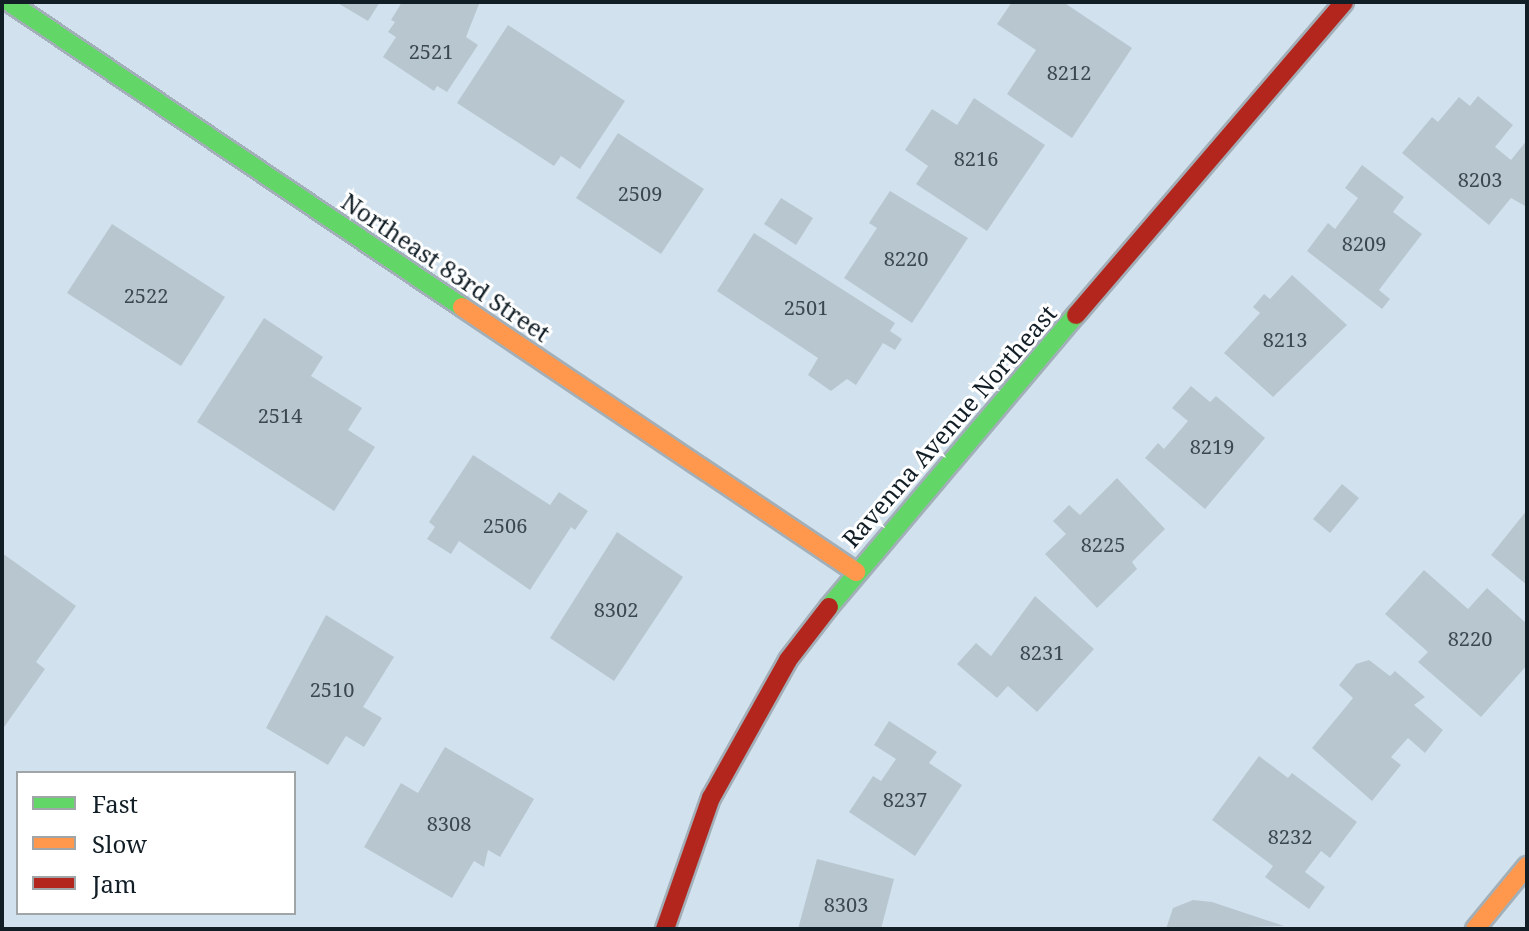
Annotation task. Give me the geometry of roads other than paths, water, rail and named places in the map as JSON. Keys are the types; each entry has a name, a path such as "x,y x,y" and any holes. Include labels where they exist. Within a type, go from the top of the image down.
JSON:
{"main road":[{"name":"Northeast 83rd Street","path":"9,2 856,572"},
{"name":"Ravenna Avenue Northeast","path":"665,929 689,853 732,754 788,660 856,572 1344,2"},
{"path":"1475,929 1527,866"}]}
